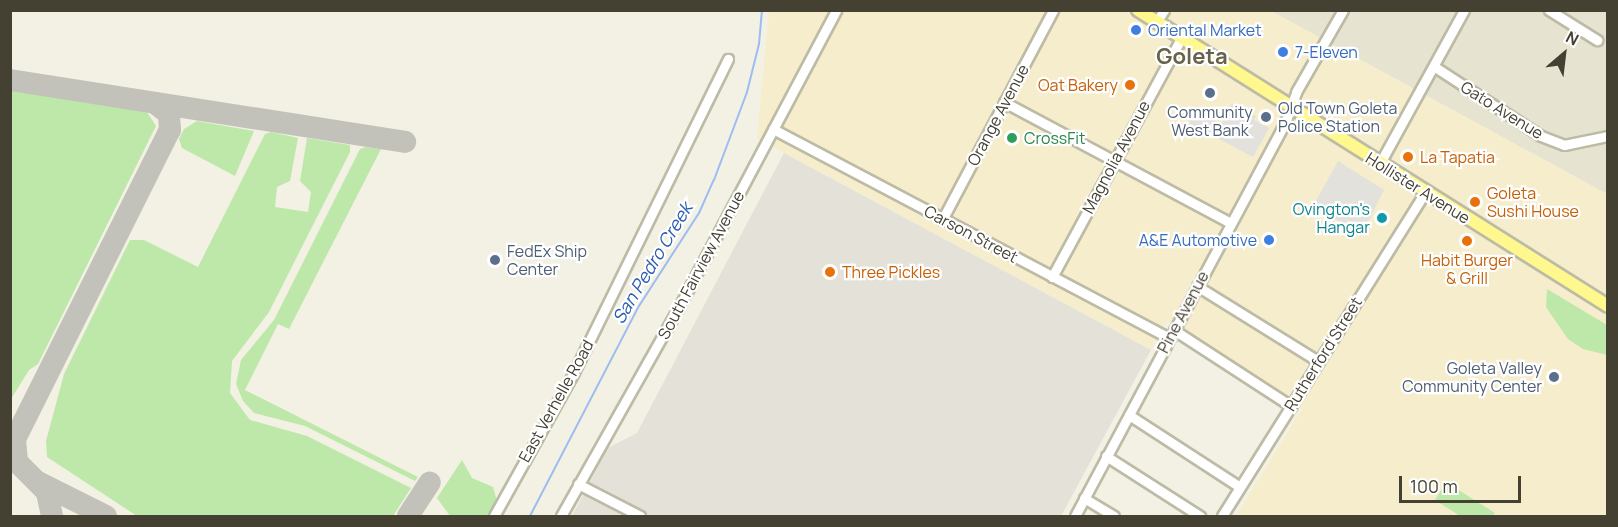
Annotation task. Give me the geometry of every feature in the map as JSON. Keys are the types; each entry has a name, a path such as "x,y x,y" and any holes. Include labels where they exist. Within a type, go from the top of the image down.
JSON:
{"main road":[{"name":"Hollister Avenue","path":"1138,10 1608,306"}],"street":[{"name":"South Fairview Avenue","path":"561,516 679,308 836,10"},
{"name":"Orange Avenue","path":"942,219 1053,10"},
{"path":"1156,22 1164,10"},
{"name":"Pine Avenue","path":"1075,516 1343,10"},
{"path":"1380,163 1435,67 1464,10"},
{"path":"1549,10 1597,40"},
{"name":"Magnolia Avenue","path":"1052,277 1181,38"},
{"name":"East Verhelle Road","path":"494,516 574,372 728,59"},
{"name":"Gato Avenue","path":"1435,67 1557,142 1576,145 1608,136"},
{"path":"1004,102 1231,224"},
{"name":"Carson Street","path":"773,129 1052,277 1172,334 1291,406"},
{"name":"Rutherford Street","path":"1222,516 1425,192"},
{"path":"1197,286 1318,362"},
{"path":"1129,415 1240,487"},
{"path":"1106,456 1200,516"},
{"path":"578,484 640,516"},
{"path":"1084,498 1114,516"}],"shaded area":[{"path":"769,11 1271,11 1607,194 1607,516 1236,516 1302,409 1167,321 1151,350 757,138"},
{"path":"1271,11 1607,11 1607,194"},
{"path":"1232,103 1256,116 1254,120 1269,128 1253,157 1187,122 1194,110 1221,124"},
{"path":"784,153 1151,350 1061,516 572,516 608,448 637,433"},
{"path":"1338,161 1384,190 1364,230 1348,220 1344,224 1313,206"}],"green space":[{"path":"11,88 132,107 147,112 156,126 38,364 29,370 11,399"},
{"path":"197,121 254,131 235,176 182,148 179,139 184,129"},
{"path":"271,132 298,138 290,181 277,187 275,207 308,212 311,192 300,181 307,138 350,145 350,152 269,312 232,361 230,393 250,420 307,436 411,488 393,516 137,516 47,457 46,441 64,374 130,240 144,240 198,267 265,134"},
{"path":"366,147 381,149 289,329 278,324 245,390 418,477 415,481 305,426 254,413 243,401 236,384 241,360 274,320 360,149"},
{"path":"1547,289 1607,325 1607,355 1583,349 1568,339 1546,307"},
{"path":"462,460 472,478 493,487 497,501 489,516 450,516 437,498"},
{"path":"1446,482 1495,513 1492,516 1460,516 1435,500"}],"waterway":[{"name":"San Pedro Creek","path":"530,516 639,306 699,213 747,92 759,44 762,10"}],"taxiway":[{"path":"10,80 405,142"},
{"path":"52,516 47,492 17,462 15,439 170,130 169,114 155,103"},
{"path":"38,482 106,516"},
{"path":"408,516 430,482"}],"place":[{"name":"Oriental Market","path":"1136,30"},
{"name":"7-Eleven","path":"1283,52"},
{"name":"Oat Bakery","path":"1130,85"},
{"name":"Community West Bank","path":"1210,93"},
{"name":"Old Town Goleta Police Station","path":"1266,117"},
{"name":"CrossFit","path":"1012,138"},
{"name":"La Tapatia","path":"1408,157"},
{"name":"Goleta Sushi House","path":"1475,202"},
{"name":"Ovington's Hangar","path":"1382,218"},
{"name":"A&E Automotive","path":"1269,240"},
{"name":"Habit Burger & Grill","path":"1467,241"},
{"name":"FedEx Ship Center","path":"495,260"},
{"name":"Three Pickles","path":"830,272"},
{"name":"Goleta Valley Community Center","path":"1554,377"}],"district":[{"name":"Goleta","path":"1192,57"}]}
